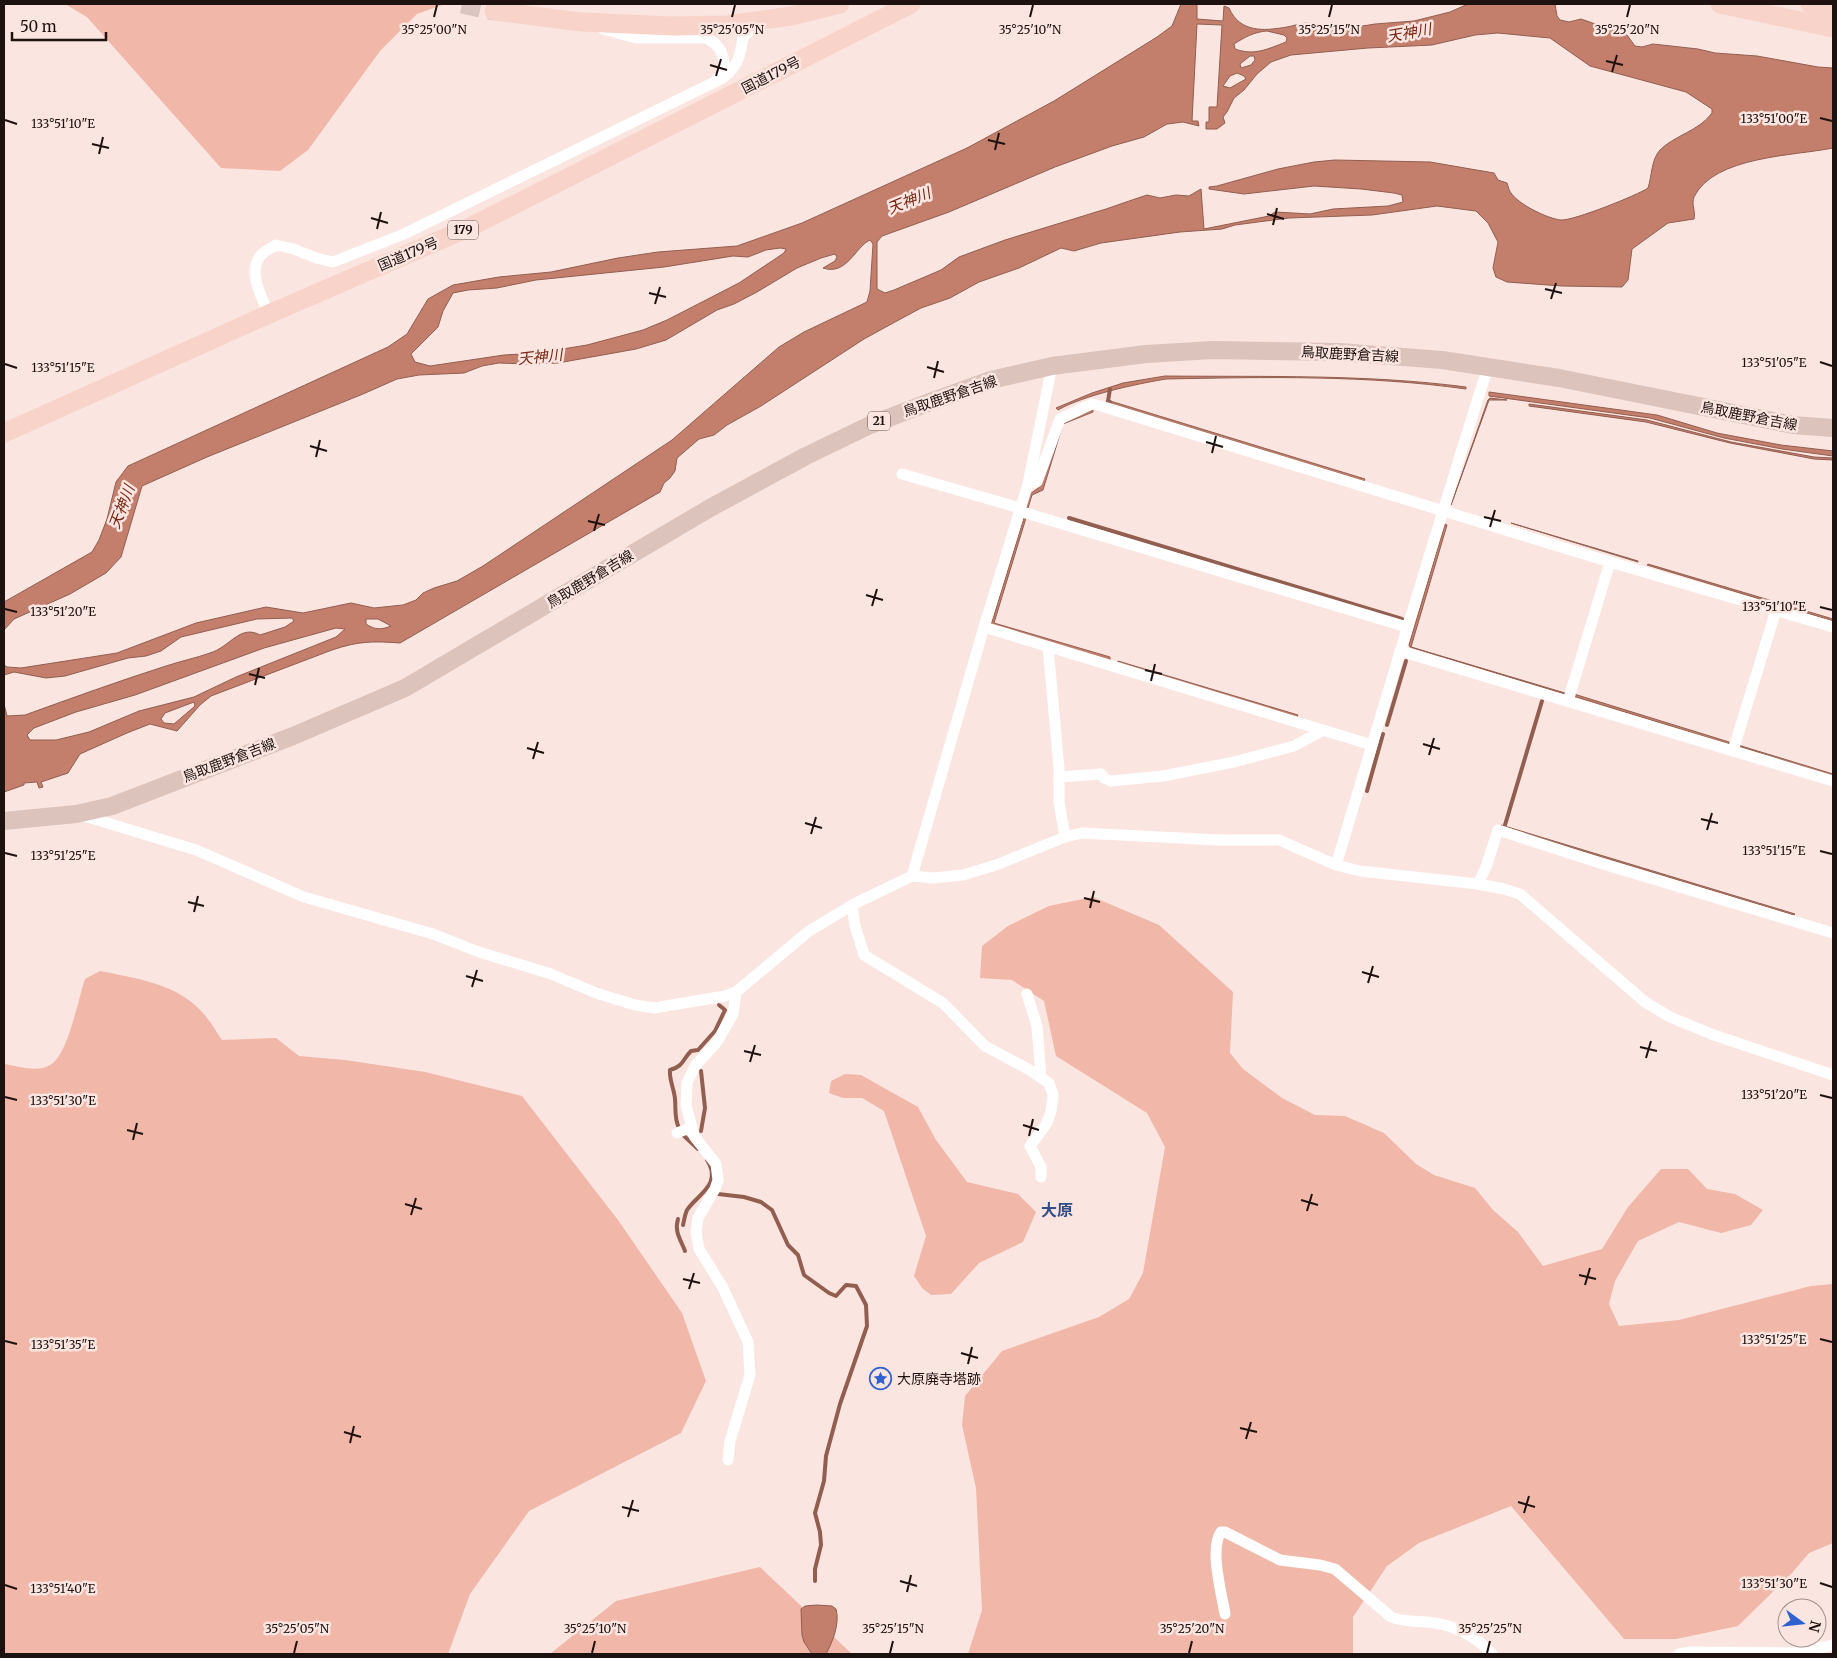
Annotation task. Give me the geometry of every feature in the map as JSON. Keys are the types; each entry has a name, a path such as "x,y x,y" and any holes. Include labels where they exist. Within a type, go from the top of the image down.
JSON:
{"highway":[{"path":"494,11 581,22 718,26 763,21 840,4"},
{"name":"国道179号","path":"4,433 468,228 911,4"},
{"path":"1720,4 1833,28"},
{"path":"1810,4 1833,9"}],"main road":[{"name":"鳥取鹿野倉吉線","path":"4,821 76,814 112,806 293,736 405,688 710,508 870,424 991,380 1052,366 1146,354 1213,350 1339,352 1442,360 1560,378 1793,426 1833,428"}],"street":[{"path":"270,314 257,288 255,266 262,254 276,245 333,262 404,234 710,86 733,70 740,57 743,37 763,21"},
{"path":"581,22 636,38 706,38 716,44 722,54 724,66 724,73 710,86"},
{"path":"912,876 984,627 1028,484 1052,366"},
{"path":"1336,865 1442,510 1488,368"},
{"path":"1028,484 1037,482 1060,419 1092,404 1610,562 1833,627"},
{"path":"902,474 1407,627"},
{"path":"1568,702 1610,562"},
{"path":"1733,751 1776,610"},
{"path":"984,627 1372,746"},
{"path":"1048,647 1059,777 1059,802 1065,838"},
{"path":"1400,651 1833,781"},
{"path":"1059,777 1101,774 1104,778 1111,781 1163,776 1234,762 1294,746 1322,731"},
{"path":"76,814 196,850 304,897 432,934 480,952 551,974 579,987 635,1005 654,1008 725,996 736,992 809,931 852,905 912,876 933,878 963,875 996,865 1082,833 1218,840 1279,840 1336,865 1360,871 1478,884 1520,894 1645,1002 1670,1017 1711,1034 1833,1075"},
{"path":"1478,884 1486,867 1498,830 1603,864 1833,933"},
{"path":"852,905 855,926 864,955 943,1003 986,1046 1049,1083 1053,1095 1051,1110 1047,1123 1030,1146 1041,1167 1041,1177"},
{"path":"728,1460 730,1442 750,1375 748,1342 722,1286 699,1249 696,1232 698,1218 718,1180 716,1164 694,1136 686,1105 687,1083 695,1066 717,1042 733,1014 736,992"},
{"path":"1027,994 1036,1021 1041,1077"},
{"path":"677,1133 692,1127"},
{"path":"1225,1614 1216,1562 1221,1532 1225,1532 1280,1560 1336,1569 1391,1617 1401,1622 1428,1622 1447,1626 1466,1633 1481,1642 1492,1654"},
{"path":"1679,1654 1692,1652 1795,1653 1833,1645"}],"shaded area":[{"path":"65,4 445,4 417,14 380,51 308,150 280,171 221,168 87,17"},
{"path":"1093,897 1159,925 1233,992 1230,1053 1243,1069 1282,1098 1315,1115 1345,1116 1384,1133 1416,1164 1434,1175 1475,1188 1493,1210 1518,1232 1543,1266 1602,1249 1628,1207 1661,1169 1688,1169 1707,1189 1735,1194 1763,1210 1751,1225 1721,1233 1679,1222 1638,1241 1615,1281 1609,1304 1619,1326 1679,1320 1811,1286 1833,1284 1833,1543 1809,1553 1792,1573 1738,1626 1676,1639 1624,1639 1511,1506 1419,1543 1387,1566 1353,1617 1353,1654 968,1654 982,1610 976,1488 962,1425 965,1396 1002,1351 1099,1317 1129,1299 1143,1273 1165,1147 1147,1113 1056,1056 1044,1001 1012,980 980,978 982,946 1008,926 1049,906"},
{"path":"100,971 153,983 178,993 202,1012 222,1040 276,1038 299,1056 345,1060 425,1072 522,1096 618,1220 682,1313 706,1381 681,1433 529,1511 470,1594 448,1654 4,1654 4,1064 39,1068 50,1065 56,1060 62,1051 72,1026 85,979"},
{"path":"845,1074 861,1075 918,1107 936,1140 967,1182 1018,1194 1036,1212 1023,1242 979,1263 951,1294 931,1295 922,1288 914,1276 926,1236 884,1111 862,1098 843,1098 829,1093 831,1081"},
{"path":"760,1567 852,1654 550,1654 616,1601"}],"water":[{"name":"天神川","path":"1181,4 1197,4 1197,19 1223,21 1224,6 1229,8 1239,22 1246,26 1270,29 1307,23 1320,31 1326,32 1375,24 1414,21 1450,12 1468,4 1555,4 1557,16 1560,20 1569,22 1581,19 1627,35 1635,46 1642,47 1653,44 1698,49 1715,53 1757,56 1833,68 1833,148 1756,160 1719,173 1704,183 1694,197 1694,219 1668,223 1632,249 1628,280 1622,287 1562,286 1507,282 1496,277 1493,268 1498,242 1488,223 1476,211 1437,206 1372,215 1289,218 1235,225 1222,229 1180,232 1101,243 1074,251 1061,248 1019,268 979,282 950,298 921,308 864,339 714,435 699,439 677,458 675,471 664,483 660,492 400,643 366,642 332,650 211,696 200,705 177,731 150,724 80,754 68,773 41,782 43,787 39,788 37,782 24,783 24,785 4,792 4,704 7,716 25,715 172,664 210,653 241,634 253,632 260,635 285,627 294,621 292,618 257,619 181,637 161,651 146,656 128,658 65,676 46,678 14,672 4,675 4,665 21,668 117,653 196,623 266,607 303,613 351,603 374,608 403,605 416,600 423,593 434,588 457,581 483,566 672,440 779,347 804,332 867,302 870,291 873,244 870,240 850,260 838,268 823,268 835,261 837,257 835,254 797,268 757,292 734,304 717,310 666,340 636,349 558,363 499,363 482,366 464,373 419,375 397,379 207,457 142,486 121,557 106,573 70,594 14,619 4,630 4,602 92,552 107,519 116,482 128,466 388,347 407,334 428,299 453,285 499,277 551,272 658,252 737,246 802,223 967,148 1054,101 1172,26","holes":["1197,24 1222,25 1217,107 1209,107 1209,122 1206,122 1206,129 1217,129 1225,123 1223,117 1234,98 1244,90 1257,74 1271,62 1291,55 1368,48 1432,45 1475,35 1498,33 1550,38 1590,66 1686,92 1712,109 1712,113 1707,119 1660,150 1653,163 1648,188 1605,207 1568,219 1555,219 1526,206 1511,193 1507,183 1498,180 1494,173 1430,162 1335,160 1314,162 1278,169 1209,187 1209,189 1244,194 1314,186 1361,189 1402,195 1403,202 1388,206 1333,209 1310,214 1275,212 1269,216 1204,229 1201,189 1189,196 1176,195 1160,198 1147,195 1005,240 959,257 941,270 894,290 885,293 877,289 877,242 882,236 949,212 1055,167 1112,146 1144,137 1167,124 1183,122 1199,126 1198,121 1192,121","1267,31 1284,35 1287,38 1286,42 1255,52 1235,49 1234,44 1258,32","1250,56 1254,56 1255,60 1251,65 1241,68 1240,64","1237,73 1246,79 1230,88 1223,86 1230,76","786,249 784,253 739,283 667,320 643,330 587,345 430,366 415,362 411,354 438,327 443,311 453,293 497,288 536,280 664,267 733,256 748,257 766,250","366,619 378,619 391,626 378,629 366,624","336,628 345,629 336,637 236,677 194,697 139,711 89,732 56,740 30,740 27,735 34,728 76,712 135,695 264,648","194,702 195,706 174,724 164,723 161,719 165,713"]},
{"path":"1165,376 1353,378 1428,383 1466,387 1466,389 1429,384 1354,379 1166,379 1110,391 1058,410 1056,408 1123,383"},
{"path":"1489,392 1657,415 1717,433 1781,445 1833,451 1833,456 1724,438 1650,418 1489,396"},
{"path":"1490,398 1507,400 1489,400 1451,505 1488,400"},
{"path":"1107,400 1365,479 1364,481 1106,402"},
{"path":"1529,404 1647,420 1731,442 1814,457 1833,458 1833,460 1814,459 1730,443 1646,422 1529,406"},
{"path":"1093,410 1093,412 1063,424 1043,490 1032,495 1028,508 1026,508 1030,494 1041,486 1062,422"},
{"path":"1024,518 1026,518 994,623 1110,657 1110,660 991,625"},
{"path":"1511,523 1638,561 1638,562"},
{"path":"1445,524 1447,525 1411,647 1565,694 1410,647 1409,645"},
{"path":"1647,565 1833,619 1833,621"},
{"path":"1118,661 1298,715 1297,717 1117,663"},
{"path":"1574,694 1729,742 1729,744 1573,696"},
{"path":"1738,746 1833,774 1833,776"},
{"path":"1501,825 1795,914 1500,826"},
{"path":"805,1606 832,1606 836,1609 837,1614 835,1632 826,1654 812,1654 802,1635 801,1609"}],"waterway":[{"path":"1110,389 1108,401 1110,402"},
{"path":"1069,518 1402,619"},
{"path":"1387,725 1406,661"},
{"path":"1505,825 1542,701"},
{"path":"1367,791 1383,734"},
{"path":"679,1128 670,1070 680,1065 691,1051 698,1050 715,1031 725,1010 719,1005"},
{"path":"701,1071 705,1108 701,1131"},
{"path":"683,1135 698,1149"},
{"path":"683,1225 687,1210 710,1182 712,1176 711,1168 707,1160"},
{"path":"718,1194 744,1197 761,1202 772,1210 788,1245 798,1255 804,1275 836,1296 846,1285 856,1286 866,1305 867,1326 840,1404 826,1456 824,1481 815,1513 821,1545 815,1569 815,1581"},
{"path":"678,1219 677,1232 685,1251"}],"tunnel":[{"path":"462,4 494,11"}],"place":[{"name":"大原廃寺塔跡","path":"881,1379"}],"district":[{"name":"大原","path":"1057,1210"}]}
